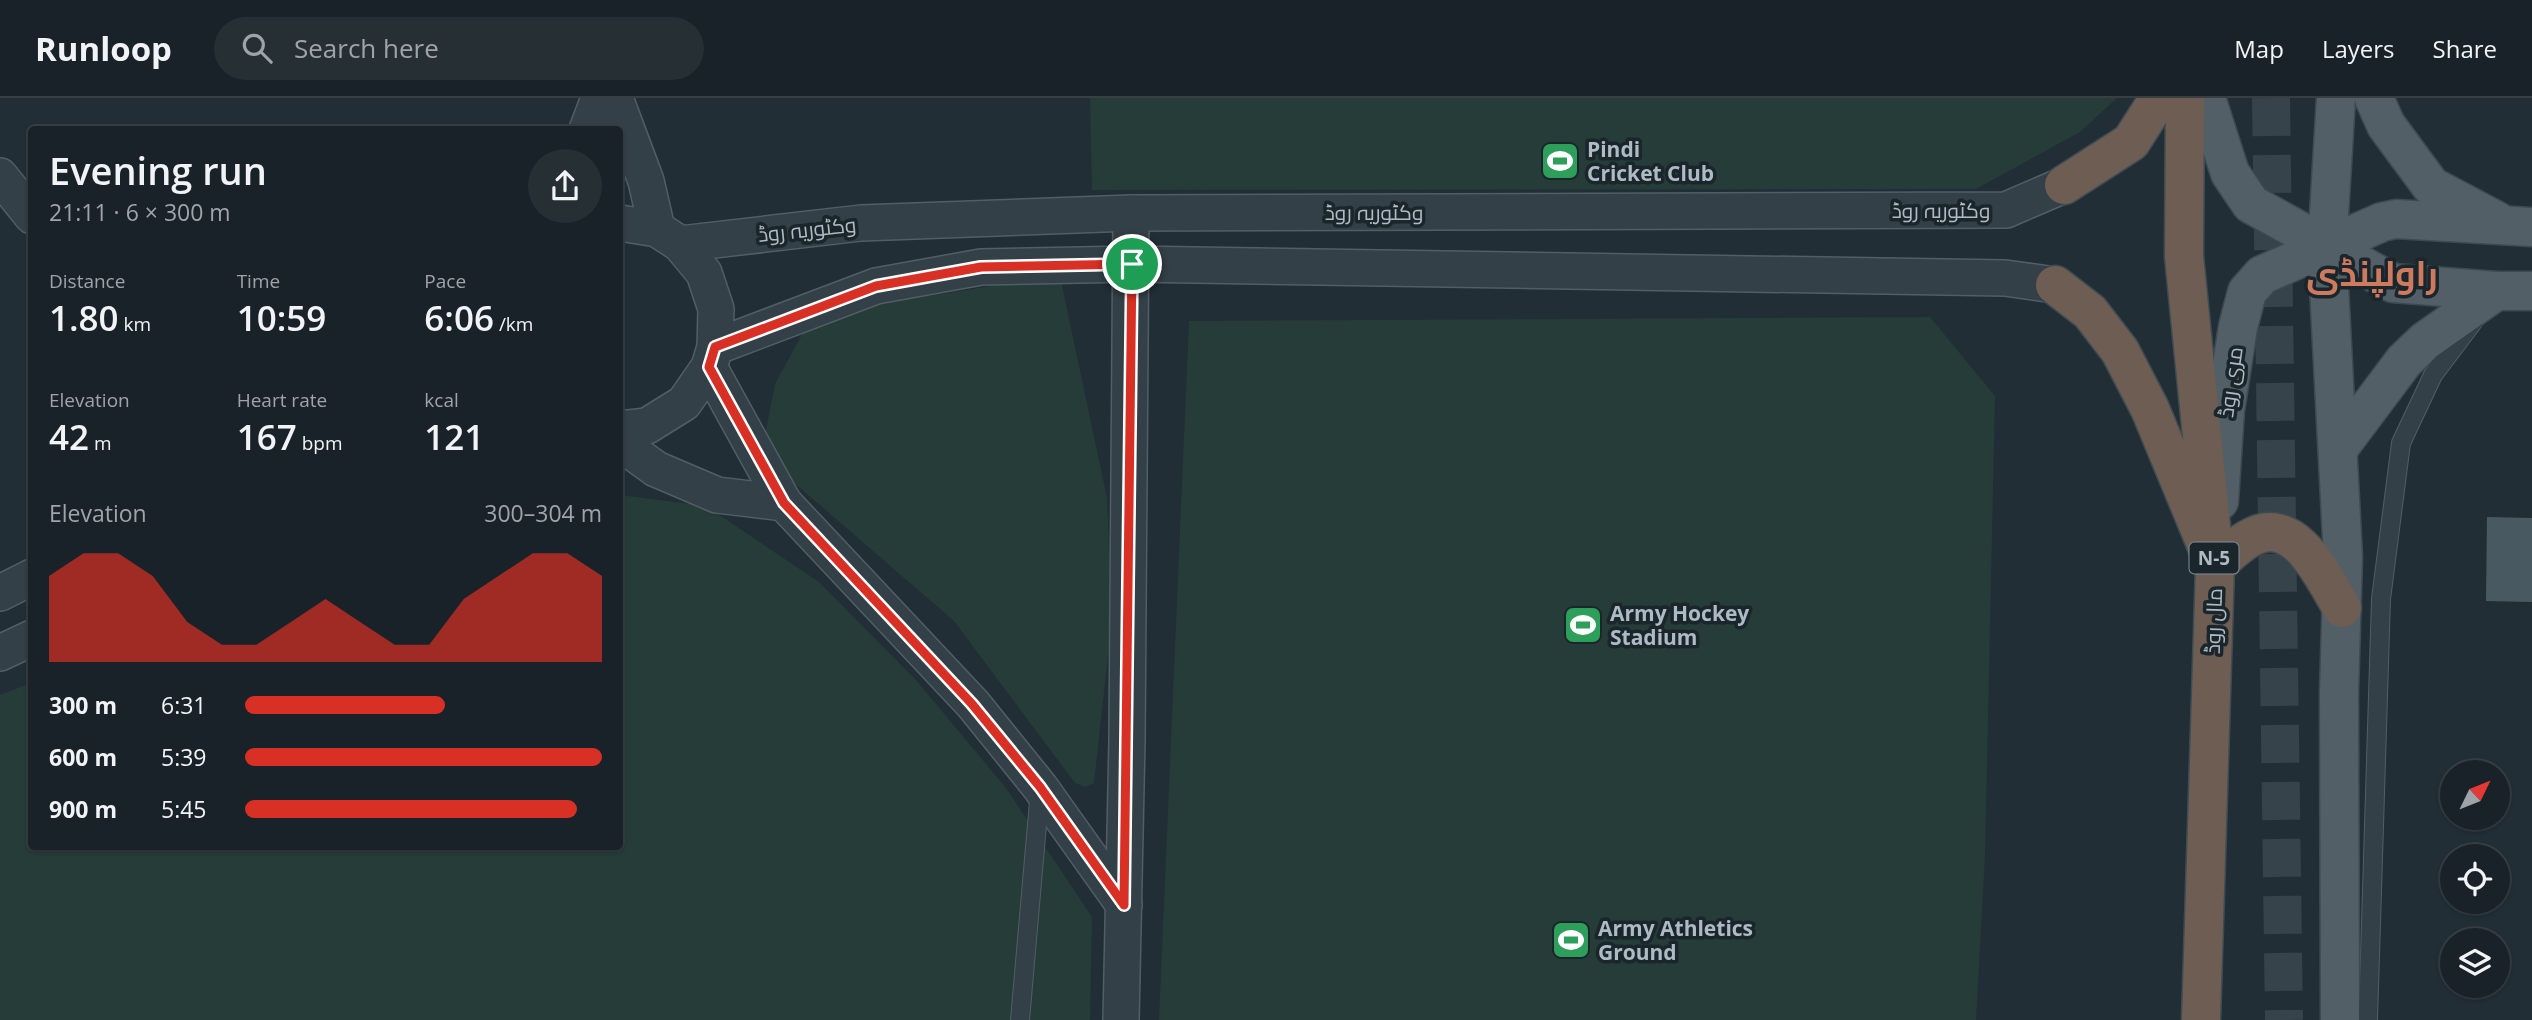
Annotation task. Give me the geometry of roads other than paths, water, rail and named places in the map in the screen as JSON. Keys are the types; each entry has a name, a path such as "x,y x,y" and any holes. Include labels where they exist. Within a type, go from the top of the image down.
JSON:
{"highway":[{"path":"2064,186 2131,142 2159,98"},
{"name":"مال روڈ","path":"2185,98 2184,256 2215,566 2201,1020"},
{"path":"2055,285 2090,312 2120,351 2150,409 2215,566 2252,536 2269,531 2283,533 2303,550 2342,608"}],"main road":[{"path":"2206,98 2230,173 2252,204 2393,283 2514,291"},
{"path":"2336,98 2327,248 2343,557 2339,692 2340,1020"},
{"path":"2374,98 2386,125 2431,186 2519,227"},
{"name":"مری روڈ","path":"2215,566 2225,410 2238,327 2247,292 2262,275 2382,222 2396,219 2519,227"},
{"path":"2338,449 2404,361 2425,341 2514,291"}],"street":[{"path":"588,126 599,98"},
{"path":"615,98 668,236 704,274 716,309 712,357 684,403 647,426 623,429"},
{"path":"0,176 28,211"},
{"name":"وکٹوریہ روڈ","path":"623,224 668,236 860,223 1131,213 2006,209 2064,186"},
{"path":"1121,1020 1131,213"},
{"path":"712,357 876,286 981,267 1132,264 1991,278 2055,285"},
{"path":"712,357 784,503 972,704 1040,787 1124,905"},
{"path":"623,445 656,469 718,495 784,503"},
{"path":"0,593 28,579"},
{"path":"0,653 28,640"}],"lane":[{"path":"2368,1020 2381,599 2401,443 2434,375 2514,291"},
{"path":"1020,1020 1040,787"}],"tunnel":[{"path":"2271,98 2284,1020"}],"place":[{"name":"Pindi Cricket Club","path":"1560,161"},
{"name":"Army Hockey Stadium","path":"1583,625"},
{"name":"Army Athletics Ground","path":"1571,940"}],"district":[{"name":"راولپنڈی","path":"2372,272"}]}
